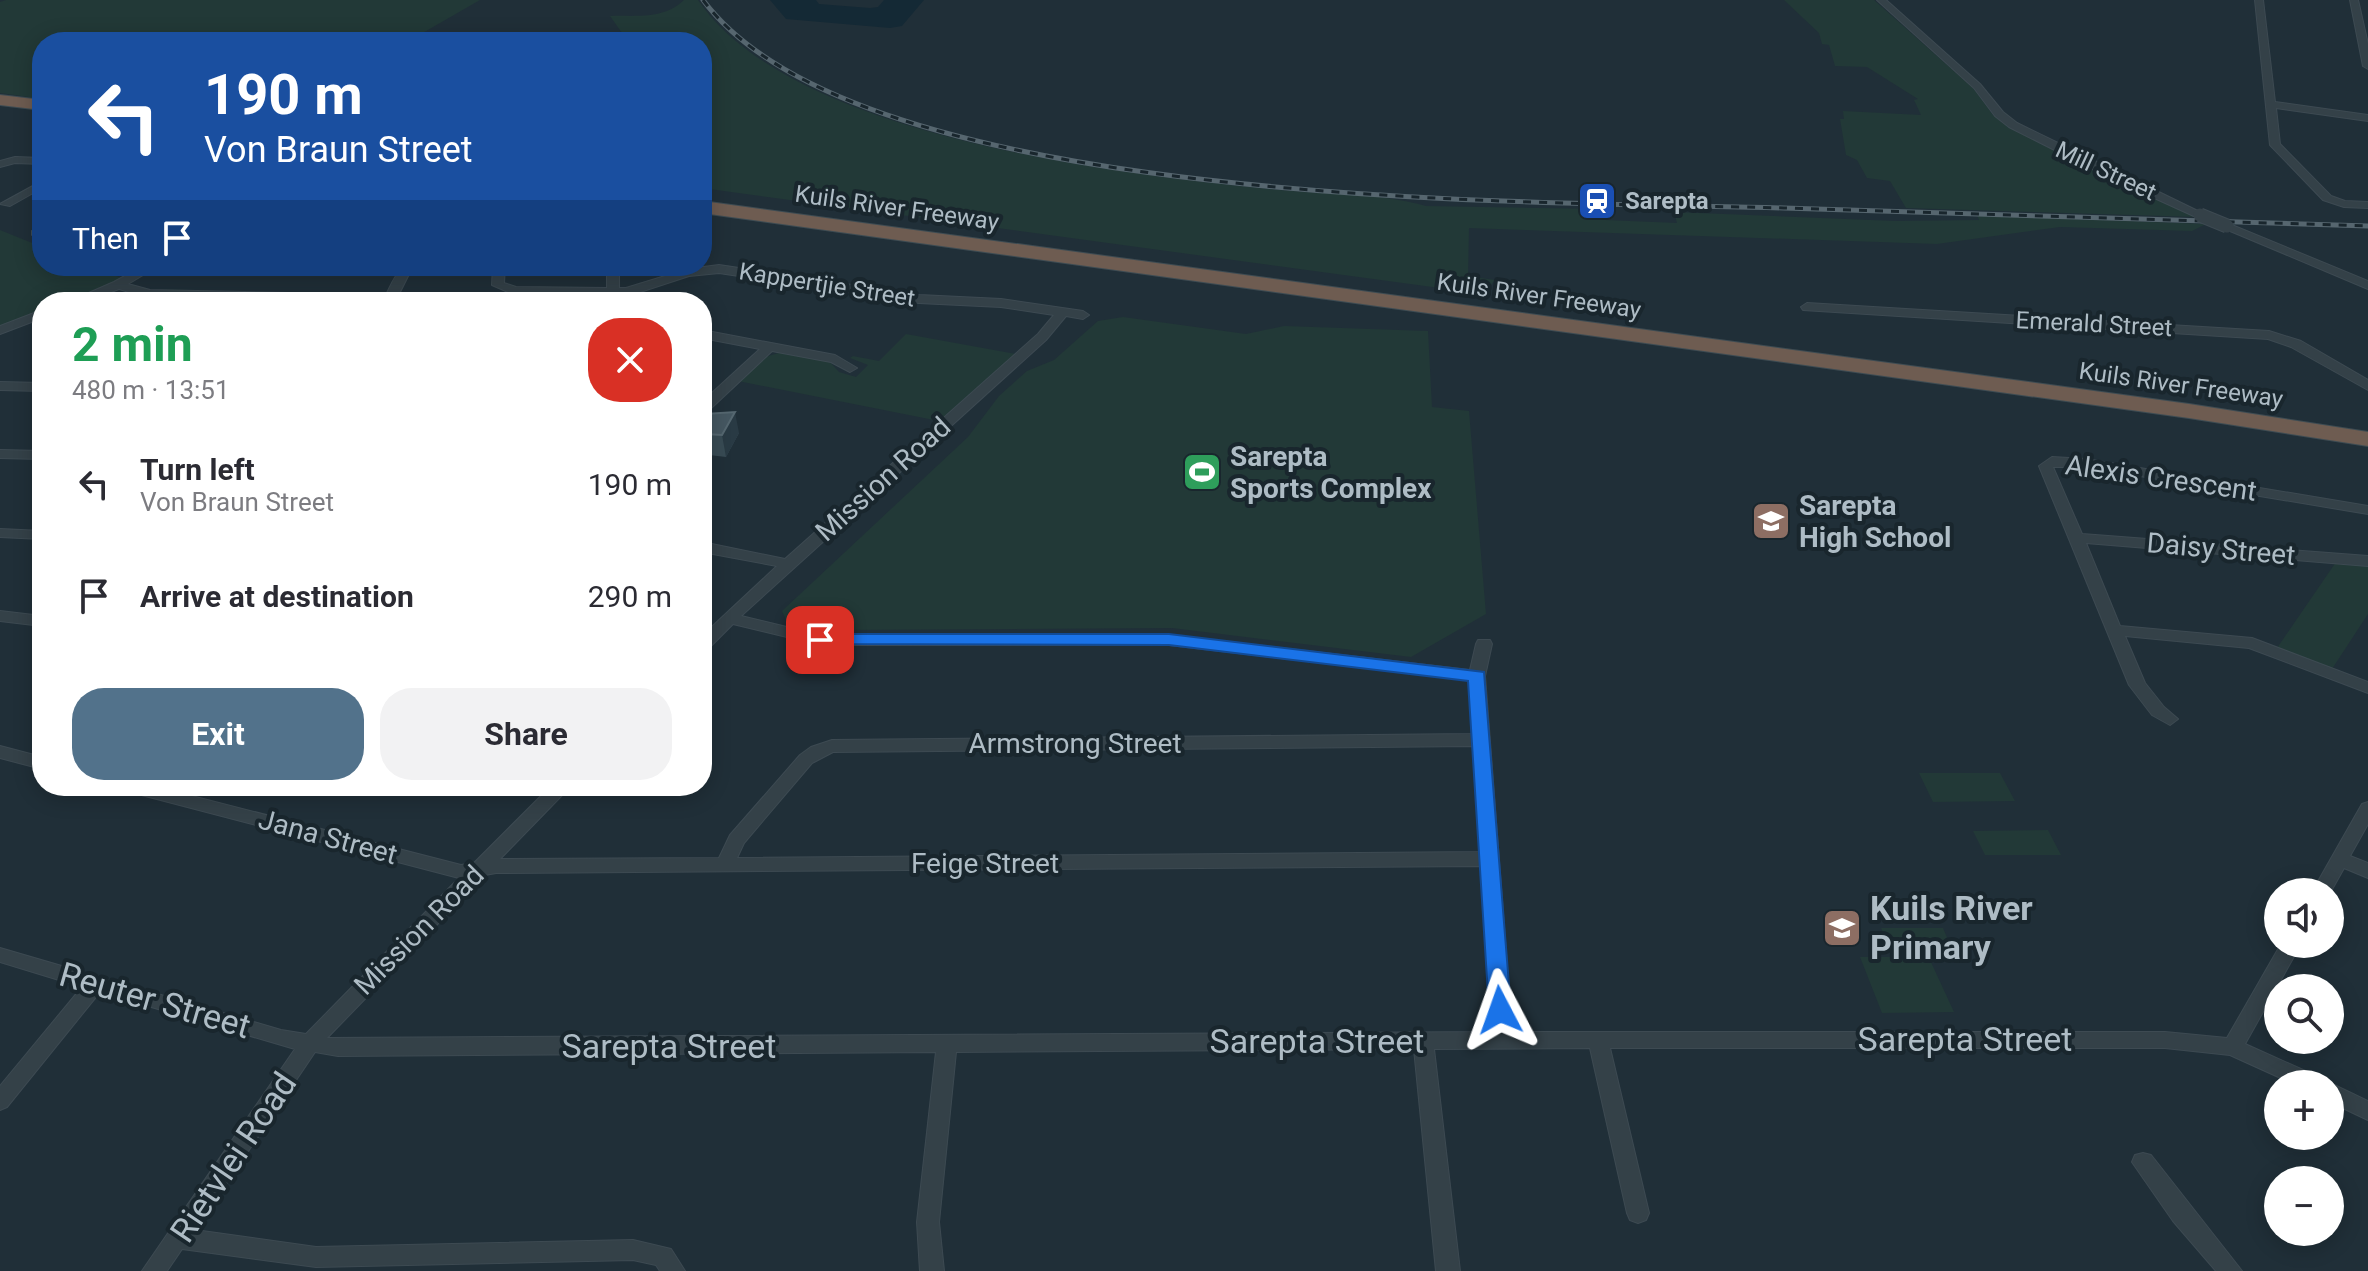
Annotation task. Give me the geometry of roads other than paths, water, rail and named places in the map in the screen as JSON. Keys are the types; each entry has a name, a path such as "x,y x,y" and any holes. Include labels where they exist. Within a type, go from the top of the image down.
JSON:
{"highway":[{"path":"0,100 32,104"},
{"path":"0,111 32,115"},
{"name":"Kuils River Freeway","path":"712,196 2368,423"},
{"name":"Kuils River Freeway","path":"712,208 2189,411 2368,439"}],"street":[{"name":"Mill Street","path":"1881,0 1977,86 1996,111 2013,125 2200,215 2368,285"},
{"path":"2259,0 2275,145 2324,195 2340,203 2368,205"},
{"path":"2354,0 2368,66"},
{"path":"2270,104 2368,118"},
{"path":"0,164 15,160 32,161"},
{"path":"6,204 32,190"},
{"name":"Kappertjie Street","path":"712,270 919,299 1001,303 1083,315"},
{"path":"100,292 134,276"},
{"name":"Kappertjie Street","path":"498,276 497,283 506,290 577,292"},
{"name":"Kappertjie Street","path":"620,292 642,289 679,276"},
{"path":"118,285 138,292"},
{"name":"Emerald Street","path":"1807,307 2269,335 2296,344 2368,386"},
{"name":"Mission Road","path":"712,635 1042,337 1063,312"},
{"path":"0,330 32,318"},
{"path":"712,336 835,359 850,368"},
{"path":"712,400 770,346"},
{"path":"0,386 32,387"},
{"path":"0,454 32,455"},
{"name":"Alexis Crescent","path":"2170,719 2158,711 2137,685 2046,466 2052,461 2086,463 2368,510"},
{"path":"0,533 32,535"},
{"name":"Daisy Street","path":"2074,538 2368,561"},
{"path":"712,549 788,564"},
{"path":"0,616 32,620"},
{"path":"730,618 830,641 1169,640 1477,676"},
{"path":"2112,630 2252,643 2368,688"},
{"path":"1484,644 1477,676 1502,1040"},
{"name":"Armstrong Street","path":"725,864 736,840 806,759 832,746 1482,740"},
{"path":"0,752 32,760"},
{"name":"Jana Street","path":"168,796 461,872 480,869"},
{"name":"Mission Road","path":"311,1042 552,796"},
{"path":"2329,878 2368,808"},
{"name":"Feige Street","path":"480,869 496,866 1490,859"},
{"path":"2340,859 2368,871"},
{"name":"Reuter Street","path":"0,955 281,1038 311,1042"},
{"path":"2233,1047 2283,958"},
{"path":"0,1101 96,983"},
{"path":"1423,1040 1448,1271"},
{"name":"Sarepta Street","path":"311,1042 338,1048 1423,1040 2165,1040 2233,1047 2283,1070"},
{"path":"1598,1040 1638,1213"},
{"name":"Rietvlei Road","path":"154,1271 311,1042"},
{"path":"932,1271 928,1222 947,1044"},
{"path":"2344,1099 2368,1111"},
{"path":"2143,1162 2181,1214 2230,1271"},
{"path":"177,1238 312,1264 633,1250 663,1256 673,1271"}],"water":[{"path":"770,0 816,0 819,4 870,8 878,7 884,0 924,0 902,26 890,28 786,19"}],"railway":[{"path":"703,0 784,69 903,120 1048,156 1208,180 1373,194 1532,202 2368,226"}],"place":[{"name":"Sarepta","path":"1597,201"},
{"name":"Sarepta Sports Complex","path":"1202,472"},
{"name":"Sarepta High School","path":"1771,521"},
{"name":"Kuils River Primary","path":"1842,928"}]}
